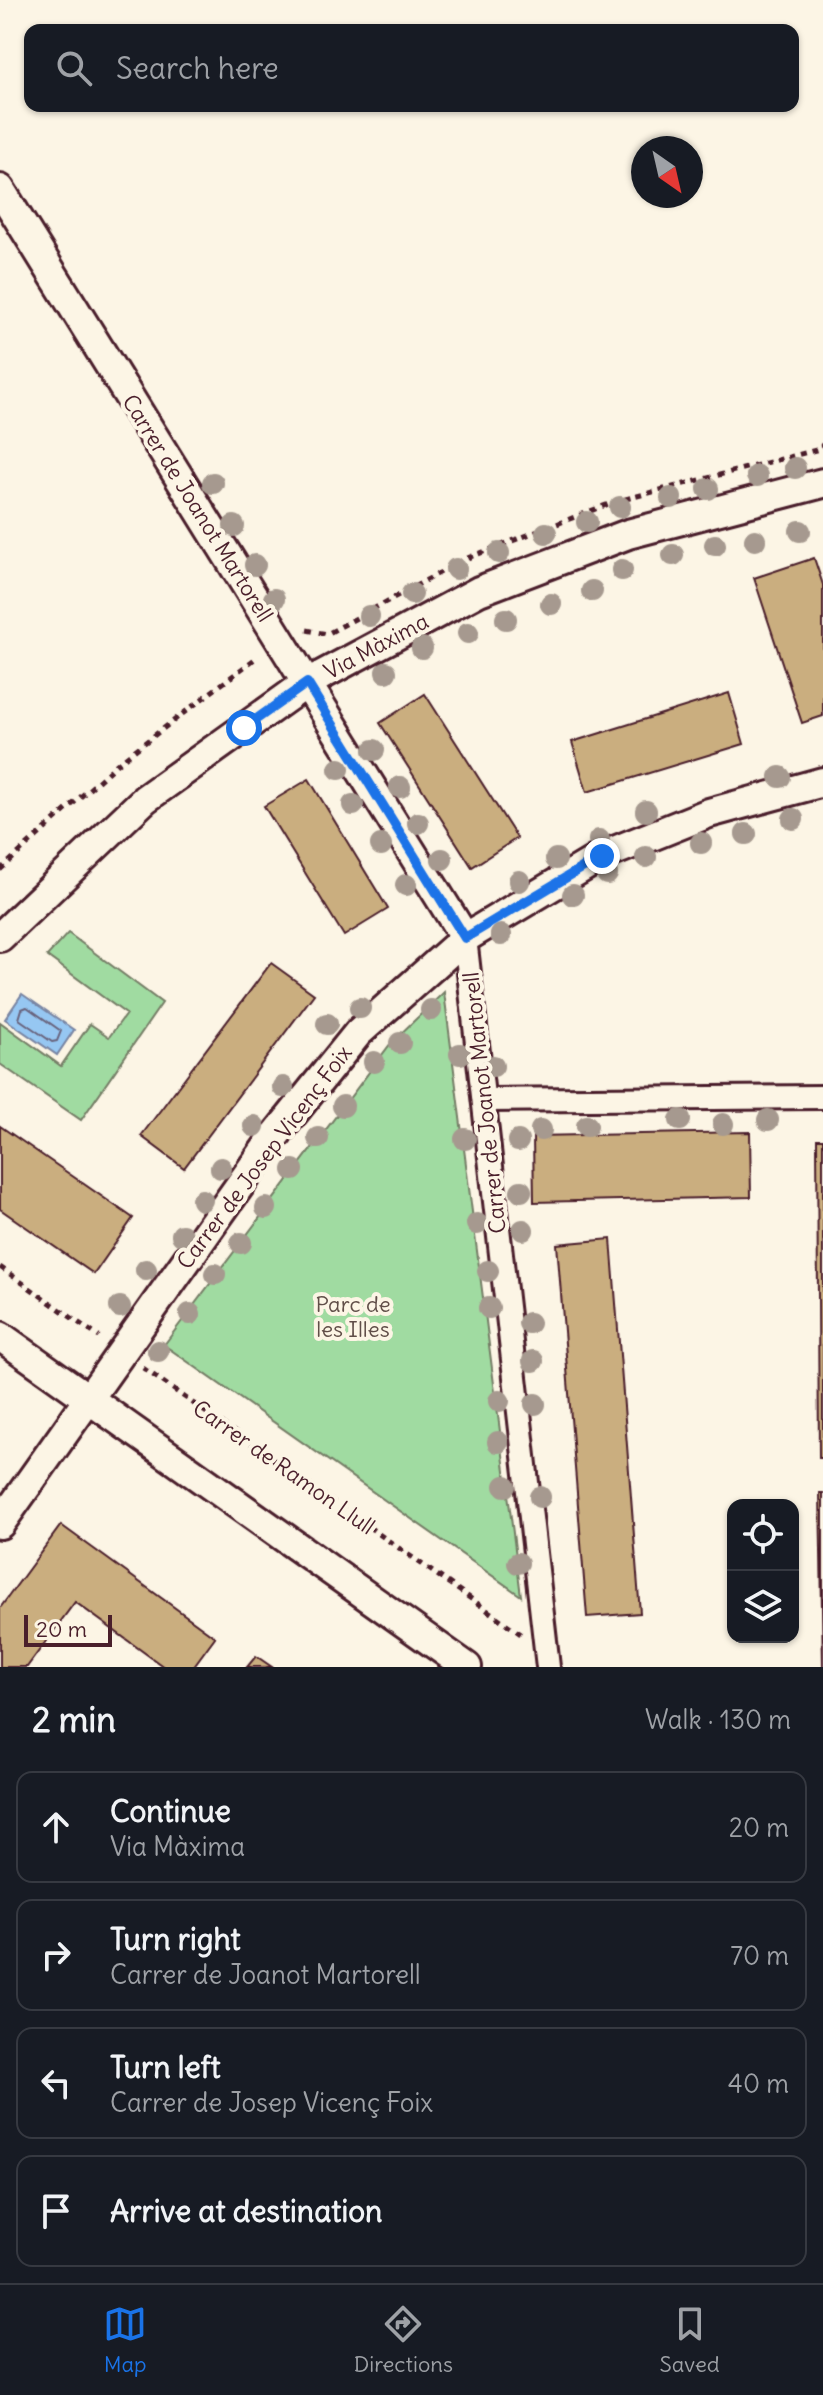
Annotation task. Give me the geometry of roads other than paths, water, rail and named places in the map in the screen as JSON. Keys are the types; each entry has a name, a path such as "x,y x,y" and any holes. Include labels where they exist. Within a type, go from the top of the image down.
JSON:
{"street":[{"name":"Carrer de Joanot Martorell","path":"0,189 465,938 547,1660"},
{"name":"Via Màxima","path":"0,937 145,799 307,683 494,585 628,534 823,483"},
{"name":"Carrer de Josep Vicenç Foix","path":"0,1524 274,1137 358,1033 465,938 602,856 709,813 823,782"},
{"path":"484,1100 823,1097"},
{"path":"0,1336 467,1667"}],"water":[{"path":"22,994 74,1030 57,1055 5,1019"}],"park label":[{"name":"Parc de les Illes","path":"353,1316"}]}
